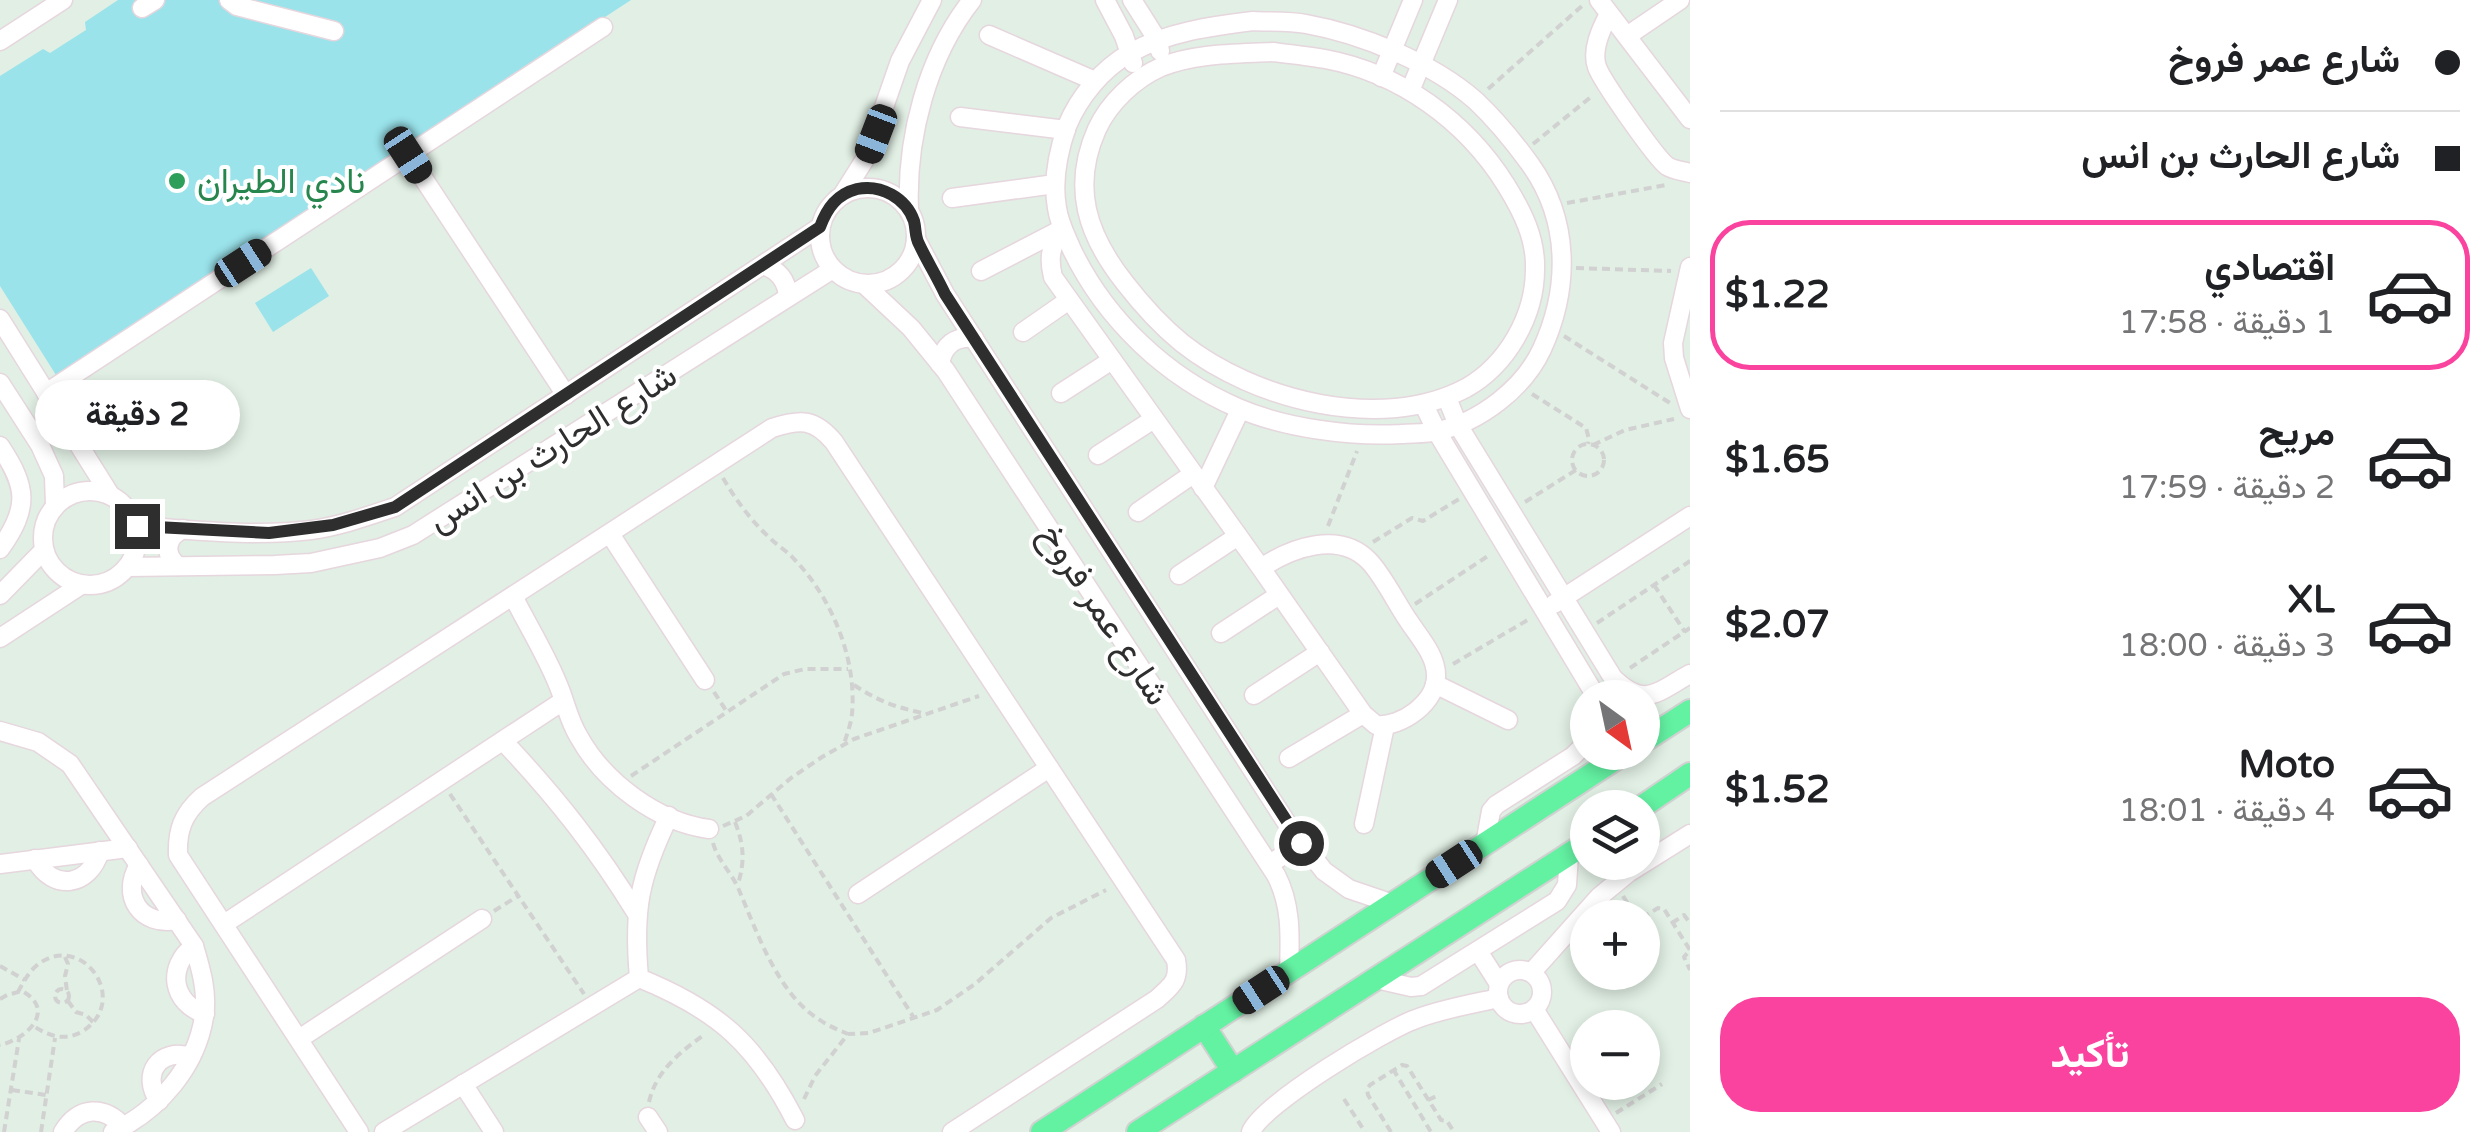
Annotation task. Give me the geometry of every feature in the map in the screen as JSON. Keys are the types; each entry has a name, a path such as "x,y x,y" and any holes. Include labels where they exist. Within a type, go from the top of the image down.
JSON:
{"main road":[{"path":"1660,730 1690,711"},
{"path":"1042,1132 1598,770"},
{"path":"1660,794 1690,774"},
{"path":"1138,1132 1570,853"},
{"path":"1204,1026 1233,1071"}],"street":[{"path":"0,41 62,0"},
{"path":"229,0 237,6 334,32"},
{"path":"842,195 867,156 900,61 932,0"},
{"path":"908,210 910,164 929,78 942,46 972,0"},
{"path":"1105,0 1130,53 1138,81"},
{"path":"1132,0 1158,41 1162,67"},
{"path":"1381,76 1413,0"},
{"path":"1410,91 1448,0"},
{"path":"1627,36 1680,0"},
{"path":"1604,7 1690,119"},
{"path":"1604,7 1596,66 1653,152 1668,167 1690,174"},
{"path":"1253,21 1302,23 1350,33 1392,50 1422,64 1475,100 1543,182 1557,216 1562,288 1539,356 1517,384 1490,408 1437,432 1338,432 1288,424 1240,410 1166,366 1133,337 1081,267 1062,228 1055,184 1066,130 1082,99 1096,81 1130,53 1158,41 1205,27 1253,21"},
{"path":"46,393 602,27"},
{"path":"988,35 1096,81"},
{"path":"1273,52 1328,59 1381,76 1440,111 1482,152 1516,202 1532,238 1535,270 1531,303 1519,334 1500,360 1476,382 1446,398 1424,405 1372,409 1322,404 1272,392 1226,372 1183,344 1146,310 1114,269 1090,225 1084,198 1084,172 1101,120 1138,81 1162,67 1217,54 1273,52"},
{"path":"960,117 1066,130"},
{"path":"408,155 566,394"},
{"path":"952,198 1055,184"},
{"path":"856,189 886,191 908,210 916,239 905,266 893,276 864,284 842,277 833,269 822,250 820,227 832,203 842,195 856,189"},
{"name":"شارع الحارث بن انس","path":"137,526 269,533 312,530 395,507 820,227"},
{"path":"982,270 1062,228"},
{"path":"1062,228 1052,244 1049,260 1053,277 1362,714 1368,721 1393,724 1432,693 1436,679 1430,655 1369,561 1333,545 1320,545 1289,551 1262,568"},
{"name":"شارع عمر فروخ","path":"916,239 945,294 1301,843 1324,871 1349,889 1393,904"},
{"path":"763,265 782,276 788,298"},
{"name":"شارع الحارث بن انس","path":"128,567 276,566 380,548 413,536 833,269"},
{"path":"1680,411 1672,343 1689,270"},
{"name":"شارع عمر فروخ","path":"864,284 911,328 940,364 1270,864 1285,893 1289,915 1289,972"},
{"path":"1023,332 1069,300"},
{"path":"0,319 109,494"},
{"path":"940,364 948,345 960,338 974,338"},
{"path":"1062,392 1112,360"},
{"path":"0,383 40,445 54,476 55,506"},
{"path":"1446,398 1458,425 1614,678 1633,694 1644,696 1690,674"},
{"path":"1424,405 1586,680"},
{"path":"1138,512 1198,480 1240,410"},
{"path":"1098,455 1154,419"},
{"path":"360,1132 178,855 177,838 190,808 772,428 811,422 834,442 1176,960 1178,972 1157,999 952,1132"},
{"path":"0,446 22,485 22,504 0,549"},
{"path":"90,490 109,494 127,506 137,526 135,554 115,579 99,585 68,581 57,573 44,550 42,534 46,519 71,494 90,490"},
{"path":"1545,610 1690,516"},
{"path":"178,566 170,557 168,544 183,529"},
{"path":"610,534 706,680"},
{"path":"1179,575 1238,536"},
{"path":"0,595 44,550"},
{"path":"0,638 82,585"},
{"path":"1220,633 1279,595"},
{"path":"514,596 559,686 580,740 598,764 641,802 709,829"},
{"path":"1254,695 1320,652"},
{"path":"1436,679 1508,720"},
{"path":"224,924 563,701"},
{"path":"1290,758 1362,714"},
{"path":"1364,824 1385,726"},
{"path":"0,731 38,742 70,764 194,946 204,980 205,1014 195,1052 158,1101 119,1129 116,1118 95,1111 74,1118 63,1132"},
{"path":"504,742 576,823 637,914"},
{"path":"1485,844 1491,811 1496,805 1570,757"},
{"path":"858,894 1049,768"},
{"path":"639,978 635,935 640,892 652,852 669,816"},
{"path":"1252,1132 1271,1107 1382,1033 1499,991 1507,974 1525,971 1628,873 1690,834"},
{"path":"1270,864 1301,843"},
{"path":"0,864 128,848"},
{"path":"1376,979 1421,986 1563,895 1570,875"},
{"path":"299,1039 482,920"},
{"path":"1478,951 1503,1006 1518,1014 1534,1009 1540,1003 1542,986 1499,938"},
{"path":"194,946 176,969 177,989 187,1005 205,1014"},
{"path":"384,1132 639,978"},
{"path":"639,978 671,991 722,1022 758,1057 795,1120"},
{"path":"1534,1009 1607,1126"},
{"path":"463,1084 494,1132"}],"path":[{"path":"1475,100 1589,0"},
{"path":"1522,153 1608,84"},
{"path":"1553,206 1670,184"},
{"path":"1561,267 1689,270"},
{"path":"1551,329 1680,411"},
{"path":"1517,384 1586,428 1590,444"},
{"path":"1590,444 1604,458 1597,473 1586,476 1573,465 1574,454 1582,445 1680,411"},
{"path":"1320,545 1364,433"},
{"path":"716,465 749,516 818,586 837,622 852,684 852,716 844,744"},
{"path":"1511,511 1576,470"},
{"path":"1356,553 1412,518 1423,521 1473,490"},
{"path":"1403,612 1506,544"},
{"path":"1584,631 1690,561"},
{"path":"1654,585 1690,638"},
{"path":"1436,679 1545,610"},
{"path":"1614,678 1687,630"},
{"path":"619,784 784,674 816,668 848,669"},
{"path":"706,680 727,712"},
{"path":"852,684 900,709 928,714"},
{"path":"998,690 844,744 790,778 746,816 709,829 719,859 737,885 754,929 798,1002 818,1020 848,1034 868,1032 936,1010 975,984 1051,918 1124,881"},
{"path":"442,782 592,1006"},
{"path":"771,794 914,1018"},
{"path":"736,822 744,853 737,885"},
{"path":"1615,884 1627,900"},
{"path":"482,920 518,896"},
{"path":"1660,908 1690,950 1684,957 1690,970"},
{"path":"1672,922 1684,915 1690,924"},
{"path":"65,956 68,1001 76,1012 86,1014 93,1022"},
{"path":"18,992 38,964 48,958 65,956 79,960 88,965 100,982 102,1003 93,1022 76,1035 55,1037 32,1025"},
{"path":"0,966 25,980"},
{"path":"67,991 59,990 55,997 60,1003 68,1001"},
{"path":"0,998 28,993 36,1003 38,1015 19,1039 0,1045"},
{"path":"653,1124 648,1100 661,1071 722,1022"},
{"path":"795,1120 815,1076 848,1034"},
{"path":"41,1132 55,1037"},
{"path":"4,1132 19,1039"},
{"path":"1391,1132 1367,1090 1402,1065 1407,1066 1441,1120 1454,1132"},
{"path":"1393,1070 1435,1132"},
{"path":"1607,1126 1662,1084"},
{"path":"11,1090 46,1096"},
{"path":"1428,1100 1439,1094"},
{"path":"1344,1099 1365,1132"}],"shaded area":[{"name":"نادي الطيران","path":"118,0 631,0 56,375 0,286 0,76 43,49 50,53 86,30 85,22"},
{"path":"311,268 329,296 273,332 255,303"}],"place":[{"name":"نادي الطيران","path":"177,181"}],"route":[{"path":"137,526 269,533 312,530 395,507 820,227 824,214 842,195 856,189 886,191 908,210 916,239 945,294 1301,843"}]}
